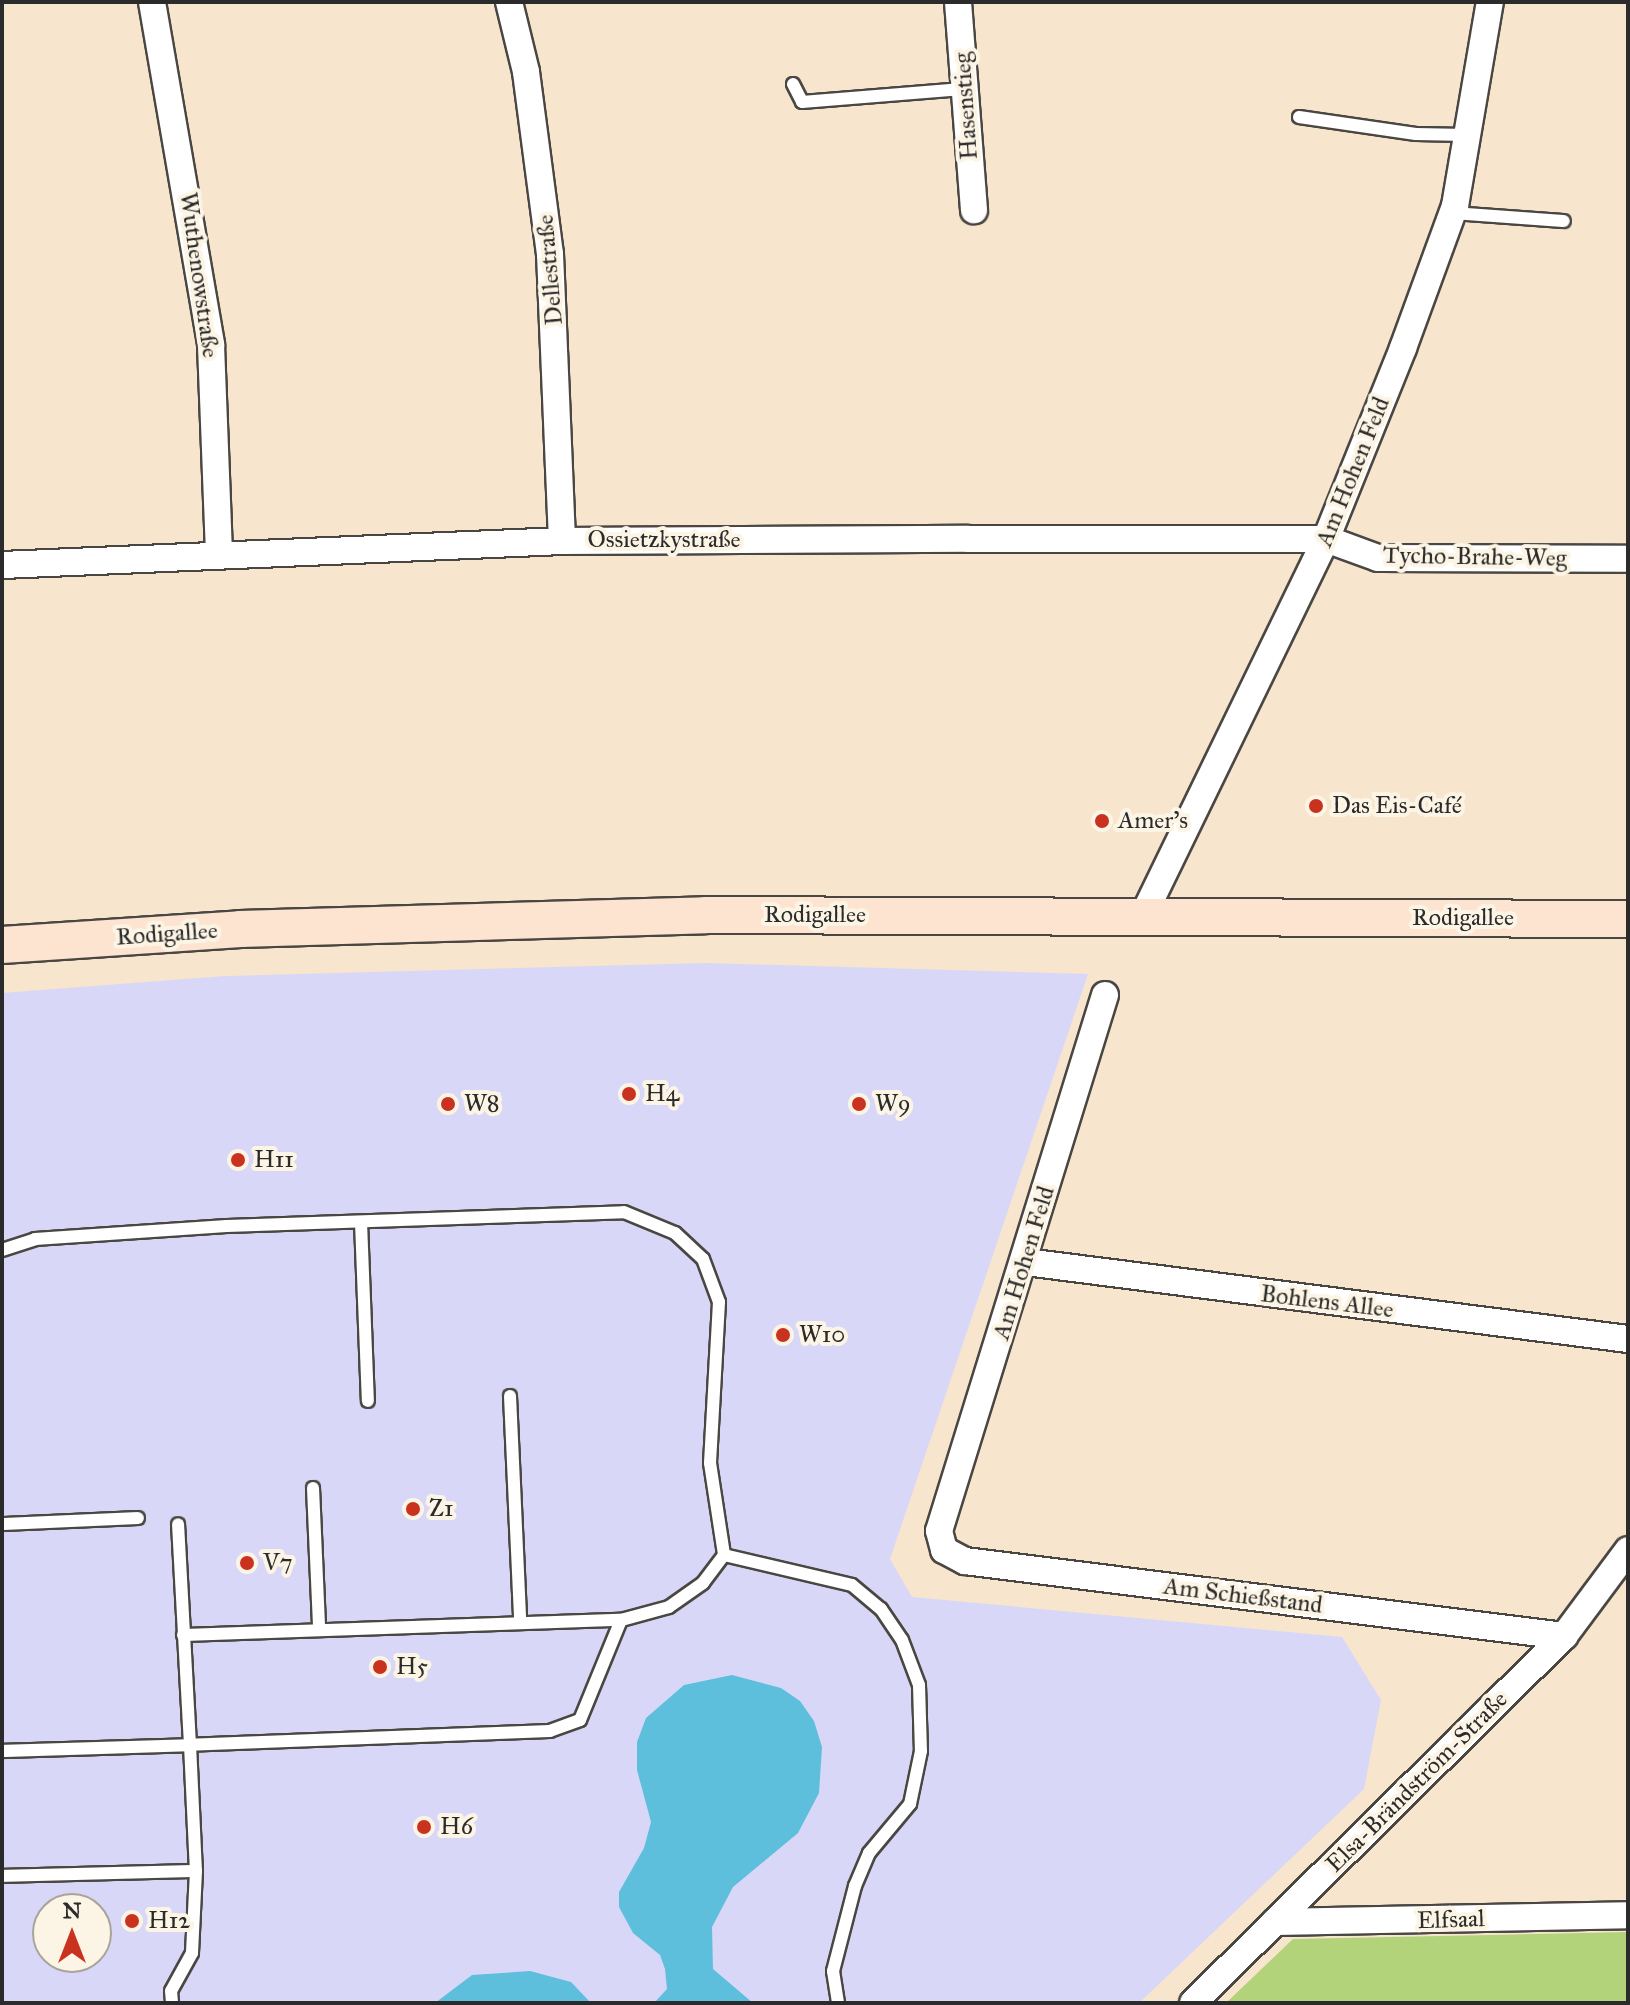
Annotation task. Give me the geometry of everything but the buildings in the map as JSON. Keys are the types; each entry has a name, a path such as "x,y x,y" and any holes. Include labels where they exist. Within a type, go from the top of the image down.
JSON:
{"main road":[{"name":"Rodigallee","path":"2,945 240,929 706,915 1628,919"}],"street":[{"name":"Wuthenowstraße","path":"152,2 211,345 219,552"},
{"name":"Dellestraße","path":"509,2 526,72 550,254 562,541"},
{"name":"Hasenstieg","path":"958,2 974,210"},
{"name":"Am Hohen Feld","path":"1143,916 1326,539 1452,213 1490,2"},
{"name":"Ossietzkystraße","path":"2,565 219,552 562,541 1326,539"},
{"name":"Tycho-Brahe-Weg","path":"1326,539 1378,558 1628,559"},
{"name":"Am Hohen Feld","path":"939,1531 1026,1262 1105,995"},
{"name":"Bohlens Allee","path":"1026,1262 1628,1339"},
{"name":"Am Schießstand","path":"939,1531 944,1550 965,1561 1564,1636"},
{"name":"Elsa-Brändström-Straße","path":"1193,2003 1564,1636 1628,1550"},
{"name":"Elfsaal","path":"1275,1922 1628,1915"}],"lane":[{"path":"793,84 802,102 965,89"},
{"path":"1299,117 1416,134 1467,135"},
{"path":"1452,213 1564,221"},
{"path":"2,1250 65,1236 624,1212 684,1241 703,1259 719,1302 710,1463 724,1555"},
{"path":"361,1222 368,1401"},
{"path":"510,1396 520,1620"},
{"path":"313,1488 319,1628"},
{"path":"2,1524 138,1518"},
{"path":"172,2003 171,1991 192,1953 196,1871 178,1524"},
{"path":"183,1635 520,1620 621,1620 686,1597 724,1555"},
{"path":"724,1555 852,1585 881,1609 902,1640 919,1685 921,1751 910,1804 869,1853 846,1910 833,1971 838,2003"},
{"path":"2,1751 550,1731 580,1720 621,1620"},
{"path":"2,1876 196,1871"}],"shaded area":[{"path":"706,963 1088,974 890,1559 912,1597 1342,1637 1381,1700 1364,1789 1139,2003 2,2003 2,993 225,976"}],"green space":[{"path":"1628,1932 1628,2003 1226,2003 1293,1939"}],"water":[{"path":"732,1675 781,1688 800,1701 814,1721 822,1747 819,1793 798,1833 733,1887 712,1927 713,1969 753,2003 654,2003 667,1989 660,1955 633,1933 619,1907 619,1892 644,1848 651,1822 637,1770 637,1742 646,1718 684,1685"},
{"path":"530,1971 571,1982 591,2003 435,2003 472,1975"}],"place":[{"name":"Das Eis-Café","path":"1316,806"},
{"name":"Amer's","path":"1102,821"},
{"name":"H4","path":"629,1094"},
{"name":"W8","path":"448,1104"},
{"name":"W9","path":"859,1104"},
{"name":"H11","path":"238,1160"},
{"name":"W10","path":"783,1335"},
{"name":"Z1","path":"413,1509"},
{"name":"V7","path":"247,1563"},
{"name":"H5","path":"380,1667"},
{"name":"H6","path":"424,1827"},
{"name":"H12","path":"132,1921"}]}
